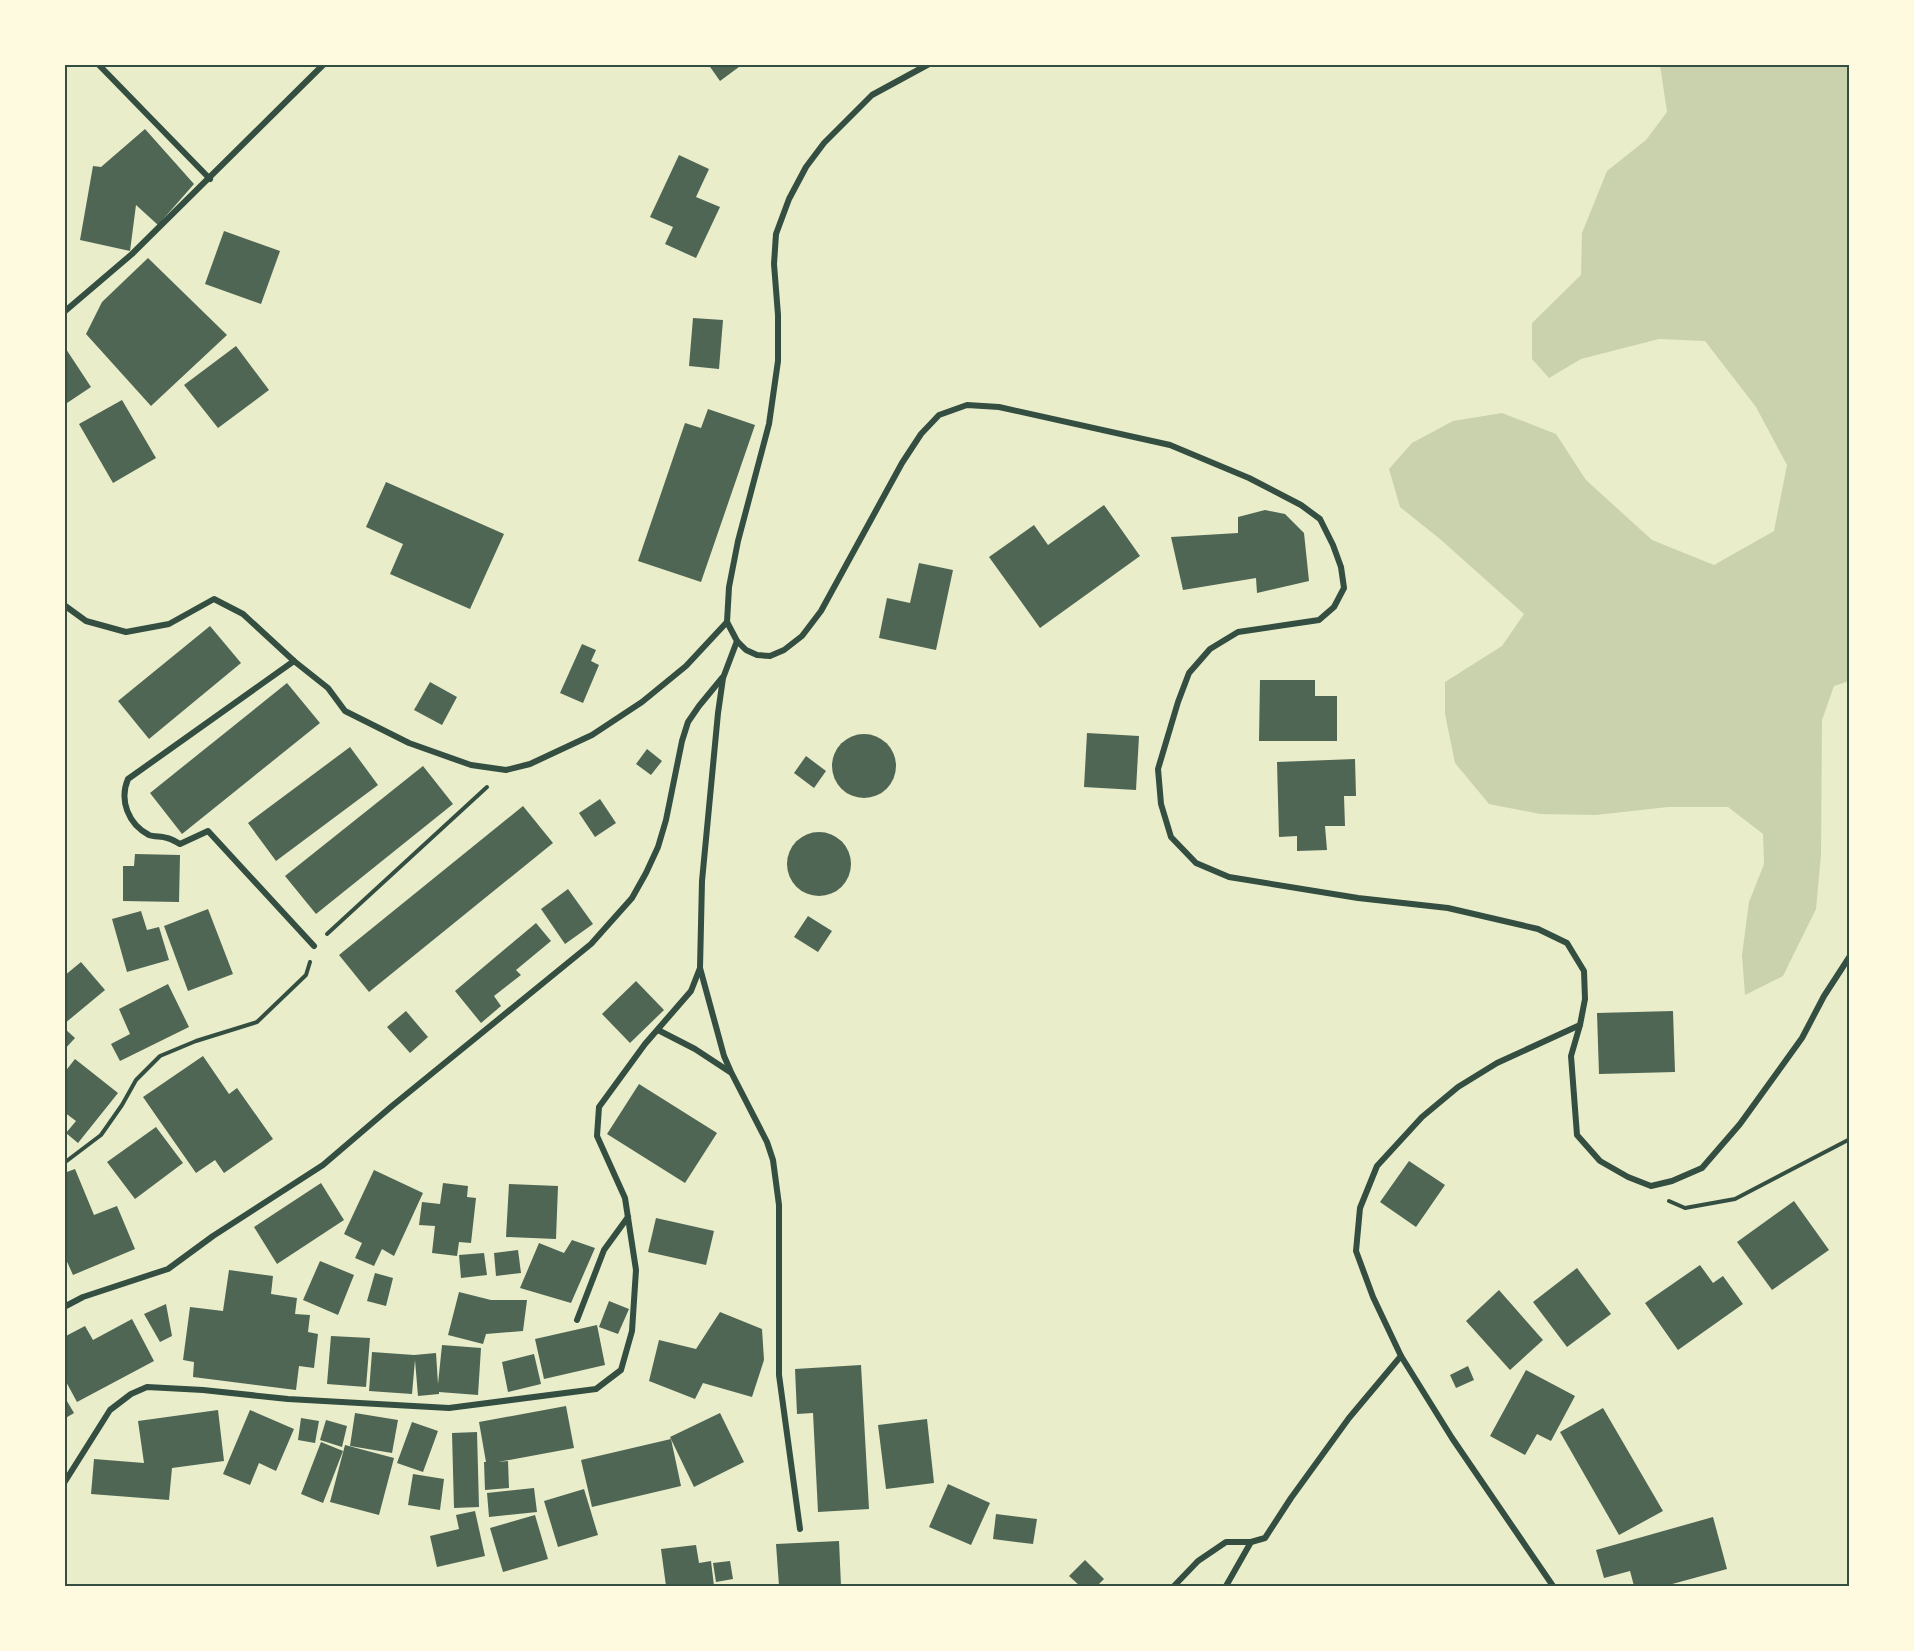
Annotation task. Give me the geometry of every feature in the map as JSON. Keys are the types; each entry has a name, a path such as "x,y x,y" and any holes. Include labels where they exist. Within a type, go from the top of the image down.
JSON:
{"street":[{"path":"98,64 210,178"},
{"path":"64,312 132,254 324,64"},
{"path":"929,64 872,95 824,143 806,167 789,200 776,234 774,264 778,315 778,361 768,424 738,541 729,587 727,622 736,641 746,650 757,655 770,656 784,650 802,636 820,611 902,463 921,434 939,415 966,405 999,407 1170,445 1249,478 1301,505 1320,519 1341,567 1344,588 1334,607 1319,620 1238,632 1210,648 1189,673 1158,769 1161,804 1171,837 1196,862 1229,878 1299,890 1448,908 1538,929 1567,943 1584,971 1585,999 1571,1056 1577,1135 1600,1161 1628,1177 1651,1186 1672,1181 1702,1168 1740,1124 1802,1038 1824,996 1850,956"},
{"path":"64,605 86,621 126,632 169,624 214,599 243,614 294,662 328,688 345,711 409,743 471,765 506,770 530,764 592,735 642,702 686,666 727,622"},
{"path":"736,641 723,678 703,859 700,968 718,1036 731,1072 767,1142 773,1160 779,1204 778,1375 800,1529"},
{"path":"294,662 128,779 123,791 126,807 134,824 150,836 167,837 180,844 208,831 314,946"},
{"path":"64,1307 83,1297 168,1269 213,1236 323,1165 591,944 632,898 646,873 658,847 666,820 688,722 723,678"},
{"path":"64,1483 110,1410 131,1394 147,1387 288,1399 449,1408 596,1389 621,1370 632,1331 636,1270 625,1198 597,1136 599,1107 645,1044 691,991 700,968"},
{"path":"1553,1587 1452,1438 1401,1356 1373,1297 1356,1251 1360,1208 1377,1166 1422,1117 1458,1087 1497,1062 1580,1025"},
{"path":"658,1030 695,1049 731,1072"},
{"path":"577,1320 604,1251 628,1216"},
{"path":"1174,1587 1198,1562 1226,1542 1251,1542 1265,1538 1349,1418 1401,1356"},
{"path":"1226,1587 1251,1542"}],"path":[{"path":"64,1163 101,1135 136,1080 160,1056 196,1041 256,1022 306,975 314,946 506,770"},
{"path":"1651,1186 1661,1198 1685,1208 1735,1199 1850,1139"}],"green space":[{"path":"1660,65 1849,65 1849,681 1834,686 1822,720 1821,855 1816,909 1783,976 1745,995 1742,955 1749,902 1764,864 1763,834 1728,807 1668,807 1596,815 1540,814 1489,804 1455,763 1445,714 1445,682 1502,646 1524,614 1440,539 1400,507 1389,469 1412,443 1453,421 1502,413 1556,434 1586,480 1652,540 1714,565 1774,531 1787,465 1756,407 1705,341 1659,339 1581,359 1549,378 1532,359 1532,323 1581,275 1582,233 1607,171 1646,140 1667,112"}],"building":[{"path":"708,64 743,64 720,81"},
{"path":"145,129 194,184 158,225 136,205 130,251 80,240 93,166 101,167"},
{"path":"679,155 709,169 696,197 720,207 696,258 665,244 673,227 650,217"},
{"path":"224,231 280,251 261,304 205,284"},
{"path":"148,258 227,335 151,406 86,334 102,302"},
{"path":"693,318 723,320 719,369 689,366"},
{"path":"64,346 91,387 64,405"},
{"path":"236,346 269,390 218,428 184,385"},
{"path":"122,400 156,458 113,483 79,424"},
{"path":"708,409 755,425 701,582 638,561 685,423 701,428"},
{"path":"386,482 504,534 470,609 390,574 403,544 366,527"},
{"path":"1104,505 1140,556 1040,628 989,557 1034,525 1048,545"},
{"path":"1265,510 1285,514 1304,533 1309,581 1257,593 1256,578 1183,590 1171,537 1238,533 1238,517"},
{"path":"919,563 953,570 936,650 879,638 887,598 910,603"},
{"path":"210,626 241,663 149,739 118,701"},
{"path":"582,644 596,650 591,661 599,665 583,703 560,693"},
{"path":"1260,680 1315,680 1315,696 1337,696 1337,741 1259,741"},
{"path":"430,682 457,697 442,725 414,710"},
{"path":"287,683 320,723 182,834 150,793"},
{"path":"1087,733 1139,736 1136,790 1084,787"},
{"path":"858,734 870,734 887,743 894,754 896,766 894,778 887,789 870,798 858,798 846,793 837,784 832,772 832,760 837,748 846,739"},
{"path":"350,747 378,785 276,861 248,823"},
{"path":"647,749 662,761 651,775 636,764"},
{"path":"806,756 826,771 814,788 794,773"},
{"path":"1355,759 1356,796 1344,796 1345,826 1325,826 1327,850 1297,851 1297,836 1279,837 1277,762"},
{"path":"423,766 453,804 316,914 285,876"},
{"path":"600,799 616,823 595,837 579,813"},
{"path":"523,806 553,843 369,992 339,955"},
{"path":"819,832 837,838 845,846 851,864 845,882 837,890 819,896 801,890 793,882 787,864 793,846 801,838"},
{"path":"135,854 180,855 179,902 123,901 123,866 134,866"},
{"path":"568,889 593,924 565,944 541,909"},
{"path":"208,909 233,974 188,991 164,926"},
{"path":"141,911 147,930 159,927 169,960 127,972 112,919"},
{"path":"808,916 832,931 818,952 794,937"},
{"path":"536,923 551,941 516,970 521,975 494,996 501,1006 481,1023 455,991"},
{"path":"81,962 105,990 64,1024 64,976"},
{"path":"636,981 664,1010 630,1043 602,1014"},
{"path":"168,984 189,1027 120,1061 111,1044 130,1034 119,1009"},
{"path":"406,1011 428,1037 410,1053 387,1027"},
{"path":"1673,1011 1675,1072 1599,1074 1597,1013"},
{"path":"64,1028 75,1038 64,1050"},
{"path":"203,1056 229,1094 237,1088 273,1139 224,1173 215,1160 196,1173 143,1097"},
{"path":"75,1059 118,1093 78,1143 66,1133 76,1121 64,1112 64,1073"},
{"path":"639,1084 717,1133 685,1183 607,1134"},
{"path":"156,1127 183,1163 135,1199 107,1162"},
{"path":"1409,1161 1445,1185 1416,1227 1380,1202"},
{"path":"75,1169 94,1215 117,1206 135,1249 73,1275 64,1255 64,1173"},
{"path":"374,1170 423,1193 394,1256 382,1249 374,1266 355,1258 362,1243 344,1234"},
{"path":"321,1183 344,1220 277,1264 254,1227"},
{"path":"443,1183 468,1186 467,1197 476,1198 471,1243 459,1242 457,1256 432,1253 435,1226 419,1225 422,1202 440,1204"},
{"path":"509,1184 558,1186 556,1239 506,1237"},
{"path":"1794,1201 1829,1250 1772,1290 1737,1242"},
{"path":"656,1218 714,1231 706,1265 648,1252"},
{"path":"572,1240 595,1248 571,1303 520,1288 539,1243 564,1253"},
{"path":"518,1250 521,1273 496,1276 494,1253"},
{"path":"484,1253 487,1275 461,1278 459,1255"},
{"path":"320,1261 354,1275 338,1315 303,1300"},
{"path":"1700,1265 1713,1283 1723,1276 1743,1304 1678,1350 1645,1303"},
{"path":"1577,1268 1611,1314 1567,1347 1533,1302"},
{"path":"229,1270 273,1276 271,1294 297,1298 295,1314 310,1315 308,1332 318,1334 314,1368 299,1366 296,1390 193,1377 194,1362 183,1360 190,1307 223,1311"},
{"path":"375,1273 393,1278 386,1306 367,1301"},
{"path":"1499,1290 1543,1340 1510,1370 1466,1321"},
{"path":"459,1292 491,1300 527,1300 523,1331 486,1334 483,1344 448,1335"},
{"path":"609,1301 629,1309 618,1334 599,1327"},
{"path":"166,1304 172,1336 160,1342 144,1314"},
{"path":"720,1312 762,1329 764,1360 752,1397 703,1383 695,1399 649,1381 659,1340 696,1349"},
{"path":"132,1319 154,1361 77,1402 64,1378 64,1337 85,1326 93,1340"},
{"path":"597,1325 605,1365 544,1379 535,1339"},
{"path":"331,1336 370,1338 366,1387 327,1384"},
{"path":"442,1345 481,1348 478,1395 439,1392 439,1394 418,1396 415,1360 412,1394 369,1391 372,1352 414,1355 436,1353 438,1384"},
{"path":"534,1354 541,1384 508,1392 502,1362"},
{"path":"861,1365 869,1509 818,1512 813,1413 797,1414 795,1369"},
{"path":"1468,1366 1474,1380 1456,1388 1450,1375"},
{"path":"1526,1370 1575,1396 1551,1441 1537,1434 1525,1455 1490,1436"},
{"path":"64,1396 74,1413 64,1419"},
{"path":"566,1406 574,1448 498,1462 508,1461 509,1488 485,1490 484,1462 486,1462 479,1422"},
{"path":"1603,1408 1663,1511 1619,1535 1560,1432"},
{"path":"218,1410 224,1461 172,1468 169,1500 91,1494 94,1459 144,1463 138,1421"},
{"path":"250,1410 294,1429 276,1471 259,1463 250,1485 223,1474"},
{"path":"355,1413 398,1420 392,1453 350,1446"},
{"path":"720,1413 744,1462 694,1487 670,1437"},
{"path":"301,1418 319,1421 315,1443 298,1440"},
{"path":"927,1419 934,1483 886,1489 878,1425"},
{"path":"326,1420 347,1426 342,1447 320,1440"},
{"path":"412,1422 438,1431 423,1472 397,1463"},
{"path":"477,1432 479,1507 454,1508 452,1433"},
{"path":"671,1439 681,1486 592,1507 581,1460"},
{"path":"321,1442 343,1451 323,1503 301,1494"},
{"path":"345,1445 394,1458 379,1515 330,1502"},
{"path":"413,1474 444,1479 440,1510 408,1505"},
{"path":"948,1484 990,1503 971,1545 929,1527"},
{"path":"534,1488 537,1512 489,1517 487,1493"},
{"path":"584,1489 598,1535 558,1547 544,1501"},
{"path":"475,1511 485,1556 437,1567 430,1536 459,1529 456,1515"},
{"path":"996,1514 1037,1519 1033,1544 993,1539"},
{"path":"535,1515 548,1559 503,1572 490,1528"},
{"path":"1713,1517 1727,1569 1665,1586 1634,1586 1630,1571 1604,1578 1596,1550"},
{"path":"839,1541 841,1586 779,1586 776,1544"},
{"path":"696,1545 699,1563 711,1561 714,1586 666,1586 661,1549"},
{"path":"1085,1560 1104,1579 1097,1586 1080,1586 1069,1576"},
{"path":"730,1561 733,1579 716,1582 713,1563"}]}
